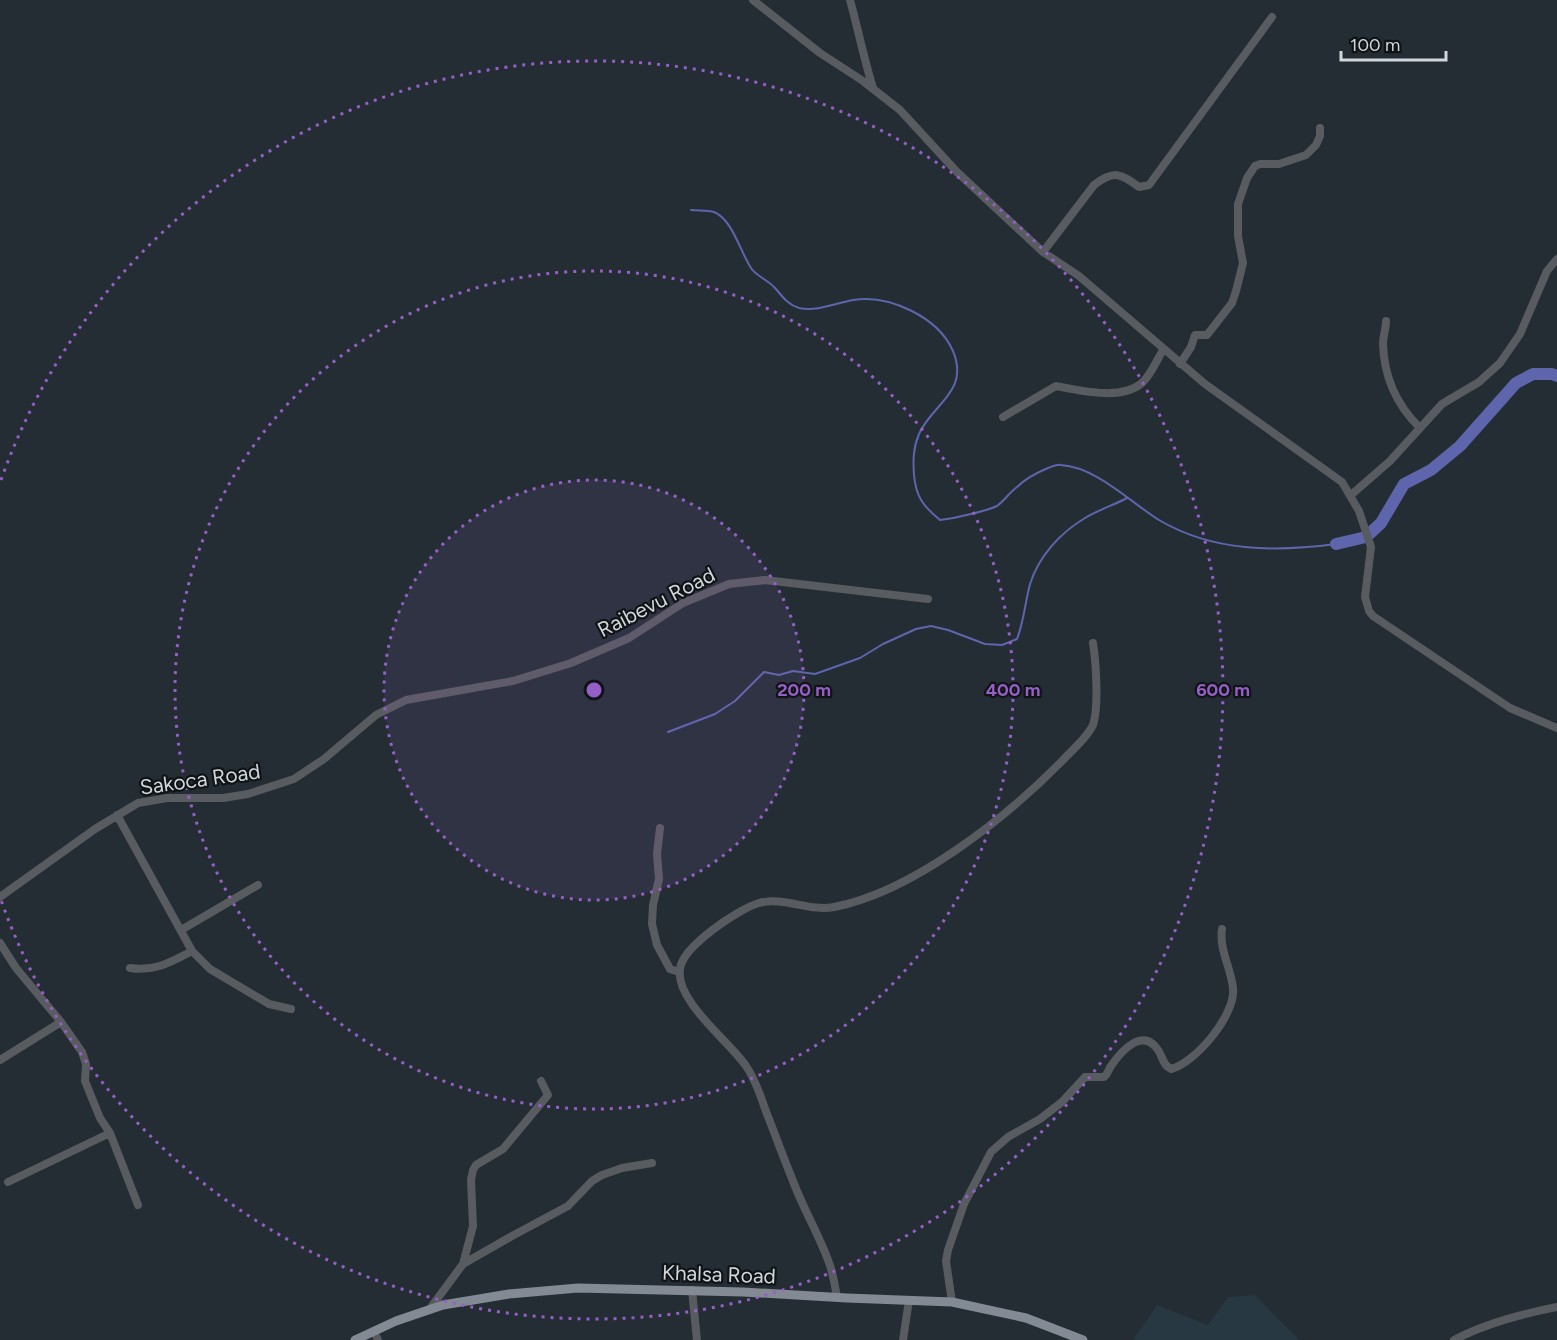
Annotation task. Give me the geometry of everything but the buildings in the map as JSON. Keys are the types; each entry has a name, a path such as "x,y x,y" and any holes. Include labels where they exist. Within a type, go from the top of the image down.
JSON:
{"main road":[{"name":"Khalsa Road","path":"355,1340 376,1336 396,1321 443,1305 509,1294 578,1287 952,1302 1026,1318 1083,1340"}],"street":[{"path":"753,0 820,53 842,66 900,110 957,172 1043,252 1079,276 1163,350 1251,419 1342,482 1351,495 1366,528 1371,547 1365,597 1373,616 1510,708 1557,728"},
{"path":"850,0 873,89"},
{"path":"1043,252 1100,180 1120,175 1139,187 1149,185 1272,17"},
{"path":"1180,364 1191,347 1195,335 1209,334 1232,303 1243,263 1238,236 1238,204 1247,178 1255,166 1260,164 1279,164 1306,155 1316,145 1320,136 1320,128"},
{"path":"1351,495 1390,461 1442,404 1479,382 1500,363 1520,334 1546,271 1557,259"},
{"path":"1386,321 1383,343 1388,382 1419,428"},
{"path":"1003,417 1056,386 1089,393 1123,392 1142,382 1163,350"},
{"name":"Raibevu Road","path":"406,700 513,681 571,663 629,638 684,603 729,584 765,580 928,599"},
{"path":"837,1298 829,1262 803,1207 753,1078 739,1056 706,1022 691,1002 679,972 683,958 723,922 750,906 779,901 811,908 833,908 875,894 932,866 952,853 1018,802 1050,773 1093,725 1096,663 1093,644"},
{"name":"Sakoca Road","path":"0,897 117,815 138,803 152,800 223,798 248,794 294,779 309,770 376,715 406,700"},
{"path":"117,815 192,951 210,969 269,1004 291,1009"},
{"path":"660,828 659,879 653,905 652,924 657,945 666,963 670,969 679,972"},
{"path":"181,930 258,885"},
{"path":"952,1302 946,1261 948,1250 964,1204 991,1152 1008,1137 1040,1119 1062,1102 1086,1077 1092,1076 1099,1079 1106,1076 1110,1067 1134,1041 1143,1039 1150,1041 1158,1050 1166,1067 1171,1069 1186,1060 1210,1038 1229,1012 1233,991 1222,945 1222,929"},
{"path":"0,943 16,968 61,1022 82,1052 86,1064 85,1081 100,1118 110,1133 138,1205"},
{"path":"130,968 143,970 158,968 192,951"},
{"path":"0,1059 61,1022"},
{"path":"464,1264 473,1226 471,1180 473,1170 476,1165 503,1149 531,1113 546,1099 548,1095 541,1081"},
{"path":"8,1182 110,1133"},
{"path":"429,1310 464,1264 568,1206 592,1180 622,1168 652,1163"},
{"path":"692,1290 697,1340"},
{"path":"903,1340 909,1300"},
{"path":"1454,1340 1478,1327 1557,1307"}],"shaded area":[{"path":"1255,1295 1299,1340 1133,1340 1157,1305 1208,1325 1228,1297"}],"waterway":[{"path":"691,210 711,211 726,221 753,271 795,307 813,309 853,300 882,301 911,310 924,318 946,339 953,351 957,365 957,377 947,397 919,434 914,460 915,483 919,495 929,510 940,520 969,515 997,506 1028,478 1059,465 1087,472 1112,486 1159,520 1180,531 1201,538 1223,544 1267,548 1336,544"},
{"path":"1336,544 1366,537 1381,523 1404,484 1431,470 1460,446 1516,383 1533,374 1557,376"},
{"path":"668,732 715,714 735,701 764,672 779,675 793,671 815,674 860,658 883,644 916,629 931,626 985,644 1002,645 1017,639 1030,584 1051,546 1085,518 1127,498"}]}
